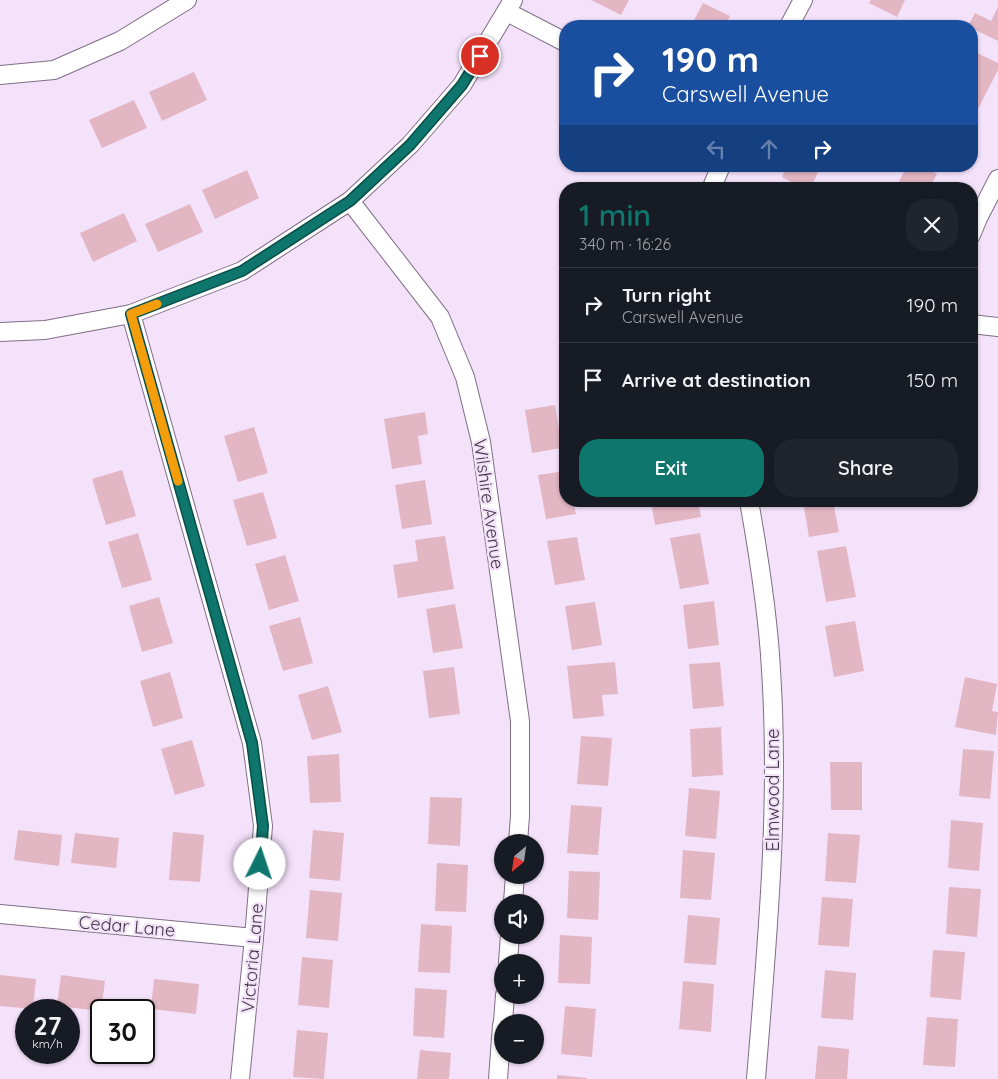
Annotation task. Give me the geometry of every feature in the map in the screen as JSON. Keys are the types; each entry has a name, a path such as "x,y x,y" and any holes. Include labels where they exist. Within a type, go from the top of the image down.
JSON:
{"street":[{"path":"0,75 54,70 120,42 187,0"},
{"path":"792,20 802,0"},
{"path":"0,332 45,330 131,314 242,271 350,201 410,145 462,85 510,6 559,38"},
{"path":"978,218 998,179"},
{"name":"Wilshire Avenue","path":"350,201 440,317 465,377 481,442 520,721 519,834"},
{"name":"Victoria Lane","path":"131,314 252,743 263,826 240,1079"},
{"path":"978,325 998,327"},
{"name":"Elmwood Lane","path":"750,507 762,573 772,671 774,793 771,896 756,1079"},
{"name":"Cedar Lane","path":"0,914 254,938"},
{"path":"498,1079 499,1064"}],"building":[{"path":"591,0 629,0 621,15"},
{"path":"871,0 905,0 897,17 869,3"},
{"path":"703,3 730,16 728,20 694,20"},
{"path":"998,7 998,41 978,31 978,20 971,20 975,13 991,21"},
{"path":"978,53 998,63 998,70 978,109"},
{"path":"194,72 207,100 162,121 149,92"},
{"path":"134,100 147,128 102,148 89,120"},
{"path":"247,170 259,198 215,219 202,190"},
{"path":"784,172 818,172 813,182 791,182 782,177"},
{"path":"904,172 933,172 937,174 933,182 899,182"},
{"path":"190,204 203,232 158,252 145,224"},
{"path":"124,213 137,241 93,262 80,233"},
{"path":"555,405 559,430 559,448 532,453 525,410"},
{"path":"425,412 428,434 418,436 422,464 392,469 384,419"},
{"path":"254,427 268,473 238,482 224,436"},
{"path":"122,470 136,516 106,525 92,479"},
{"path":"559,472 559,507 574,507 576,514 546,519 538,475"},
{"path":"425,480 432,524 402,529 395,485"},
{"path":"263,492 277,538 247,546 233,500"},
{"path":"652,507 699,507 701,517 655,525"},
{"path":"804,507 834,507 839,532 809,537"},
{"path":"138,533 152,580 122,588 108,542"},
{"path":"700,533 709,584 680,589 670,538"},
{"path":"445,536 454,589 398,598 393,565 418,561 415,540"},
{"path":"577,537 585,580 555,585 547,541"},
{"path":"846,546 856,597 826,602 817,551"},
{"path":"285,555 299,601 269,610 255,564"},
{"path":"159,597 173,643 142,652 129,606"},
{"path":"714,601 719,645 688,649 683,605"},
{"path":"595,602 602,645 572,650 565,606"},
{"path":"455,604 463,648 433,653 426,609"},
{"path":"300,617 313,663 283,671 269,626"},
{"path":"855,621 864,671 834,677 825,626"},
{"path":"615,662 618,694 602,695 604,716 573,719 567,666"},
{"path":"720,662 724,706 693,709 689,664"},
{"path":"454,667 460,714 429,718 423,671"},
{"path":"170,672 183,718 153,727 140,681"},
{"path":"965,677 997,684 992,711 998,712 996,735 955,727"},
{"path":"328,686 342,732 312,740 298,695"},
{"path":"721,727 723,775 692,777 690,729"},
{"path":"581,736 612,738 608,786 577,784"},
{"path":"192,740 205,786 175,795 161,749"},
{"path":"963,749 994,751 990,799 959,796"},
{"path":"339,754 341,802 310,803 307,756"},
{"path":"830,762 862,762 862,810 831,810"},
{"path":"689,788 720,791 716,839 685,836"},
{"path":"430,797 462,798 460,846 428,844"},
{"path":"571,805 602,807 598,855 567,853"},
{"path":"951,820 983,823 979,871 948,868"},
{"path":"18,830 62,835 59,866 14,860"},
{"path":"313,830 344,833 340,881 309,878"},
{"path":"173,832 204,835 200,882 169,880"},
{"path":"75,833 119,838 116,868 71,863"},
{"path":"828,833 860,835 856,883 825,881"},
{"path":"683,850 715,853 711,900 680,898"},
{"path":"437,863 468,865 466,912 435,911"},
{"path":"569,871 600,872 598,920 567,918"},
{"path":"949,887 981,889 977,937 946,934"},
{"path":"310,890 342,893 338,941 306,938"},
{"path":"822,897 853,899 849,947 818,945"},
{"path":"688,915 720,918 716,965 684,963"},
{"path":"421,924 452,926 450,973 418,972"},
{"path":"560,935 592,937 590,984 558,983"},
{"path":"933,950 965,952 961,1000 930,997"},
{"path":"302,957 333,960 329,1008 298,1005"},
{"path":"825,970 856,973 853,1020 821,1018"},
{"path":"0,975 36,979 34,999 15,999 15,1007 0,1006"},
{"path":"61,975 105,981 103,999 90,999 90,1010 80,1009 80,999 58,999"},
{"path":"154,979 199,984 196,1014 155,1009 155,999 152,999"},
{"path":"683,981 714,984 711,1032 679,1029"},
{"path":"415,988 447,990 444,1038 413,1036"},
{"path":"565,1006 596,1009 592,1057 561,1054"},
{"path":"927,1017 958,1019 955,1067 923,1065"},
{"path":"297,1030 328,1033 324,1079 293,1077"},
{"path":"818,1046 849,1049 847,1079 815,1079"},
{"path":"420,1050 451,1053 449,1079 417,1079"},
{"path":"557,1075 587,1078 587,1079 557,1079"}],"slow traffic":[{"path":"157,304 131,314 178,481"}],"route":[{"path":"260,864 263,826 252,743 131,314 242,271 350,201 410,145 462,85 480,56"}]}
